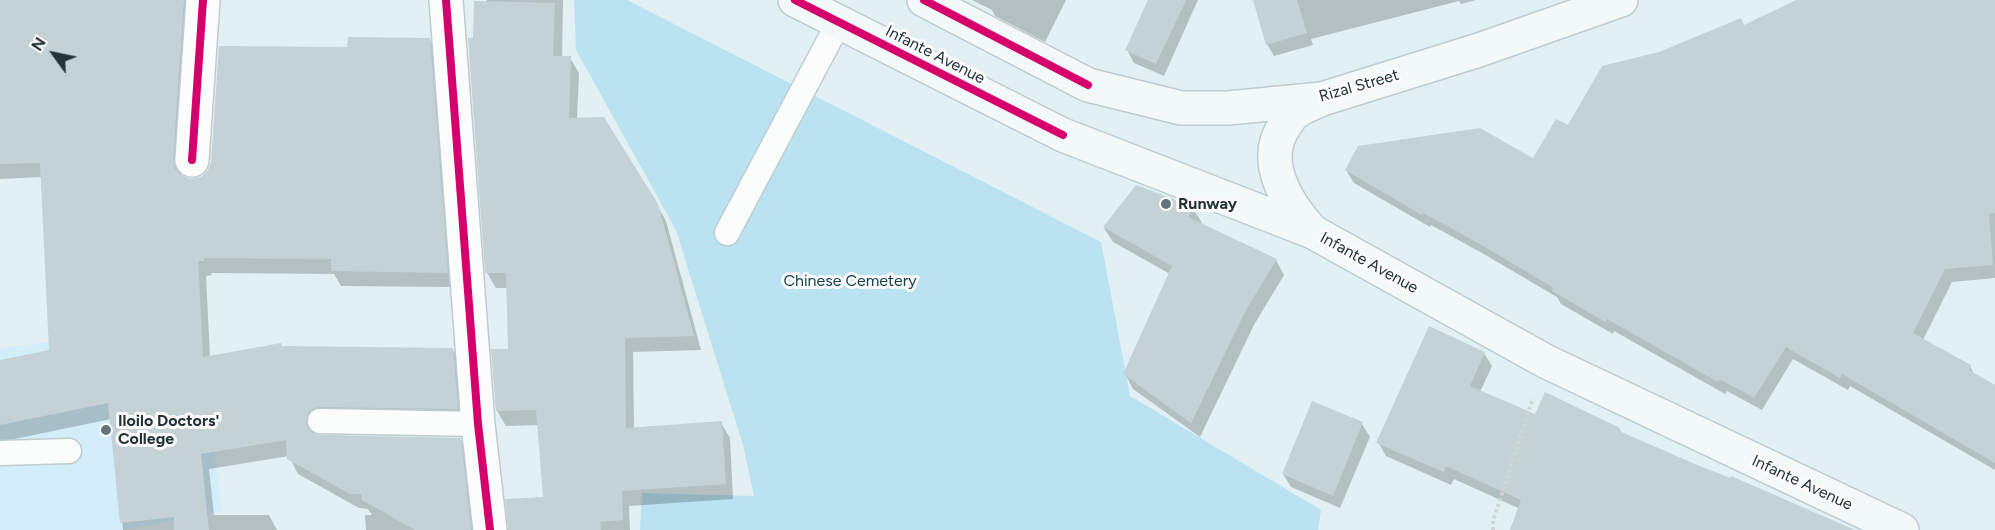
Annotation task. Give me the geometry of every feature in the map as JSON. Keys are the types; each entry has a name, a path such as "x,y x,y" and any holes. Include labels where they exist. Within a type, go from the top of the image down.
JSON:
{"main road":[{"name":"Infante Avenue","path":"795,0 1063,135 1312,232 1545,361 1902,530"},
{"name":"Rizal Street","path":"924,0 1088,85 1181,108 1228,108 1322,99 1479,50 1621,0"},
{"path":"1312,232 1297,215 1280,181 1275,164 1275,147 1281,130 1294,113 1322,99"}],"street":[{"path":"192,160 203,0"},
{"path":"446,0 478,424 490,530"}],"lane":[{"path":"727,233 839,22"},
{"path":"320,421 478,424"},
{"path":"0,453 69,451"}],"path":[{"path":"1493,530 1493,521 1545,361"}],"shaded area":[{"name":"Iloilo Doctors' College","path":"196,325 223,511 125,530 0,530 0,348"}],"green space":[{"name":"Chinese Cemetery","path":"574,0 627,0 1101,242 1130,396 1321,510 1318,530 640,530 642,493 754,496 743,445 676,230 576,50"}],"building":[{"path":"0,0 184,0 173,159 175,169 190,179 201,177 208,170 211,162 219,46 347,47 348,37 430,38 448,273 331,271 331,259 204,258 204,261 198,261 203,357 281,343 282,346 453,348 458,409 320,407 308,413 306,421 312,433 320,435 461,438 471,530 415,530 362,500 361,494 350,494 287,459 286,440 201,454 209,530 174,530 174,517 120,523 108,403 0,425 0,360 49,350 40,163 0,164"},
{"path":"1148,0 1186,0 1156,64 1125,50"},
{"path":"1253,0 1297,0 1307,33 1266,45"},
{"path":"1796,0 1995,0 1995,213 1989,214 1993,265 1945,269 1913,333 1971,365 1969,370 1995,385 1995,463 1842,374 1840,378 1786,347 1754,398 1720,379 1718,382 1607,319 1605,322 1552,291 1554,288 1473,240 1423,213 1422,215 1345,170 1358,146 1480,128 1533,158 1556,119 1568,125 1602,66 1659,52 1741,18 1744,25"},
{"path":"474,1 555,3 553,56 571,56 569,118 604,117 658,204 694,336 625,338 626,428 722,421 726,484 622,491 623,520 600,522 601,530 508,530 505,499 543,497 536,410 496,411 491,349 508,349 506,273 485,273 468,38 473,38"},
{"path":"1136,185 1194,207 1188,217 1277,259 1246,310 1191,423 1123,374 1172,266 1103,227"},
{"path":"1429,326 1485,352 1470,386 1535,414 1545,392 1620,428 1619,431 1702,467 1731,478 1731,476 1855,530 1510,530 1521,500 1446,466 1444,472 1376,443"},
{"path":"1312,401 1363,422 1333,496 1282,474"}],"cycle path":[{"path":"192,160 203,0"},
{"path":"446,0 478,424 490,530"},
{"path":"795,0 1063,135"},
{"path":"924,0 1088,85"}],"place":[{"name":"Runway","path":"1166,204"},
{"name":"Iloilo Doctors' College","path":"106,430"}]}
